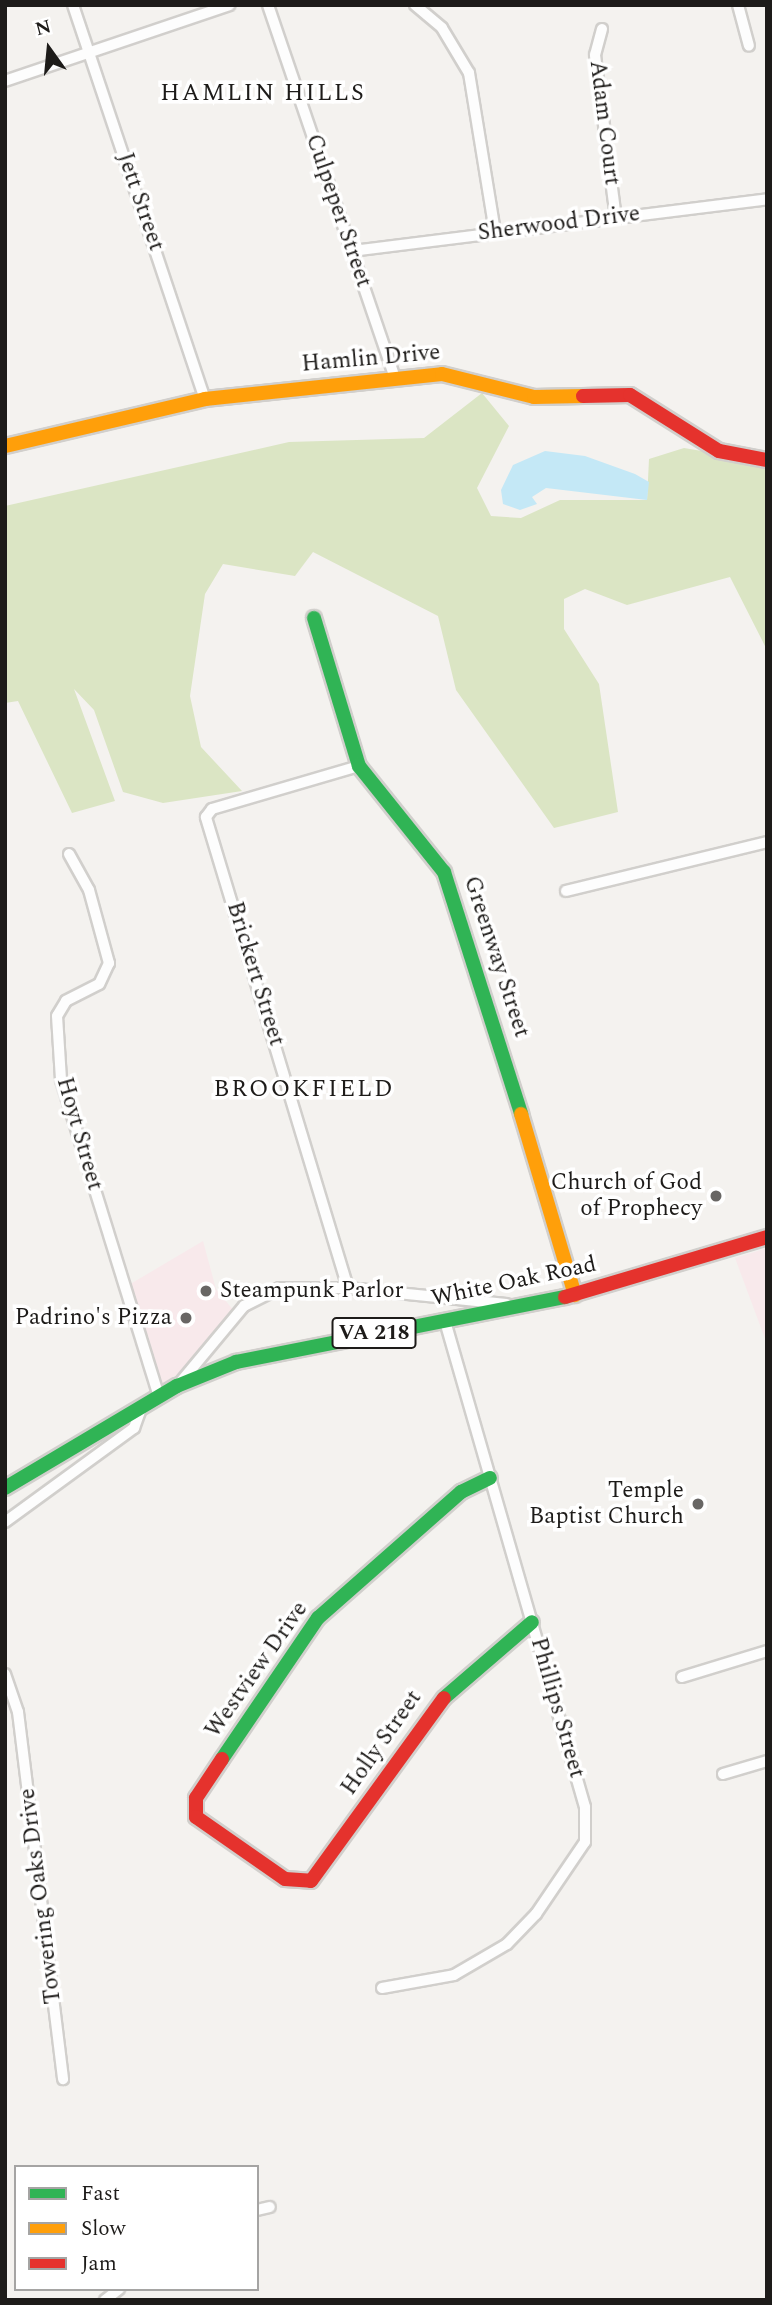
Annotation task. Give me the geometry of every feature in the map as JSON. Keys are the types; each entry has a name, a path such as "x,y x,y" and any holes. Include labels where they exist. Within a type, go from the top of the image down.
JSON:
{"street":[{"name":"Jett Street","path":"73,5 205,399"},
{"path":"5,81 229,5"},
{"name":"Culpeper Street","path":"268,5 395,377"},
{"path":"415,5 442,28 469,73 495,231"},
{"path":"738,5 749,46"},
{"name":"Adam Court","path":"602,29 595,55 616,218"},
{"name":"Sherwood Drive","path":"352,251 767,199"},
{"name":"Hamlin Drive","path":"5,446 205,399 395,377 453,375 534,397 631,395 719,452 767,460"},
{"name":"Greenway Street","path":"314,618 337,708 359,766 444,872 461,913 575,1295"},
{"name":"Brickert Street","path":"348,1288 206,817 212,809 359,766"},
{"path":"566,891 767,842"},
{"name":"Hoyt Street","path":"69,854 89,890 109,963 99,984 66,1001 57,1016 61,1080 159,1396"},
{"name":"White Oak Road","path":"5,1488 177,1386 257,1356 543,1303 767,1237"},
{"path":"177,1386 256,1297 291,1287 348,1288 543,1303"},
{"name":"Phillips Street","path":"382,1988 454,1975 507,1944 536,1914 585,1842 584,1807 533,1622 444,1321"},
{"path":"5,1522 134,1428 142,1406"},
{"name":"Westview Drive","path":"277,1874 200,1822 197,1798 318,1618 461,1492 490,1478"},
{"name":"Holly Street","path":"277,1874 298,1883 320,1874 432,1708 533,1622"},
{"path":"682,1677 767,1651"},
{"name":"Towering Oaks Drive","path":"5,1674 18,1712 63,2079"},
{"path":"723,1774 767,1761"},
{"path":"259,2210 270,2207"}],"shaded area":[{"path":"203,1241 216,1289 234,1311 183,1371 161,1384 127,1286"},
{"path":"767,1248 767,1344 735,1258"}],"green space":[{"path":"482,393 509,426 477,488 491,516 521,518 560,500 647,500 649,459 684,448 767,462 767,650 730,577 627,605 585,589 564,599 564,629 599,684 618,812 554,828 456,690 438,616 313,552 295,576 223,564 205,594 190,696 201,747 242,791 163,803 123,792 94,710 74,689 115,801 72,813 18,701 5,703 5,506 289,442 424,438"}],"water":[{"path":"545,451 585,456 635,474 649,482 647,500 546,488 532,497 537,504 520,510 503,504 501,490 513,465"}],"traffic: fast":[{"path":"314,618 359,766 444,872 521,1114"},
{"path":"5,1488 177,1386 236,1362 565,1297"},
{"path":"222,1759 318,1618 461,1492 490,1478"},
{"path":"444,1698 532,1622"}],"traffic: slow":[{"path":"5,446 205,399 442,374 534,397 583,396"},
{"path":"521,1114 575,1295"}],"traffic: jam":[{"path":"583,396 630,395 719,451 767,460"},
{"path":"565,1297 767,1237"},
{"path":"222,1759 196,1798 196,1817 285,1879 311,1881 444,1698"}],"place":[{"name":"Church of God of Prophecy","path":"716,1196"},
{"name":"Steampunk Parlor","path":"206,1291"},
{"name":"Padrino's Pizza","path":"186,1318"},
{"name":"Temple Baptist Church","path":"698,1504"}],"district":[{"name":"HAMLIN HILLS","path":"263,94"},
{"name":"BROOKFIELD","path":"304,1090"}]}
